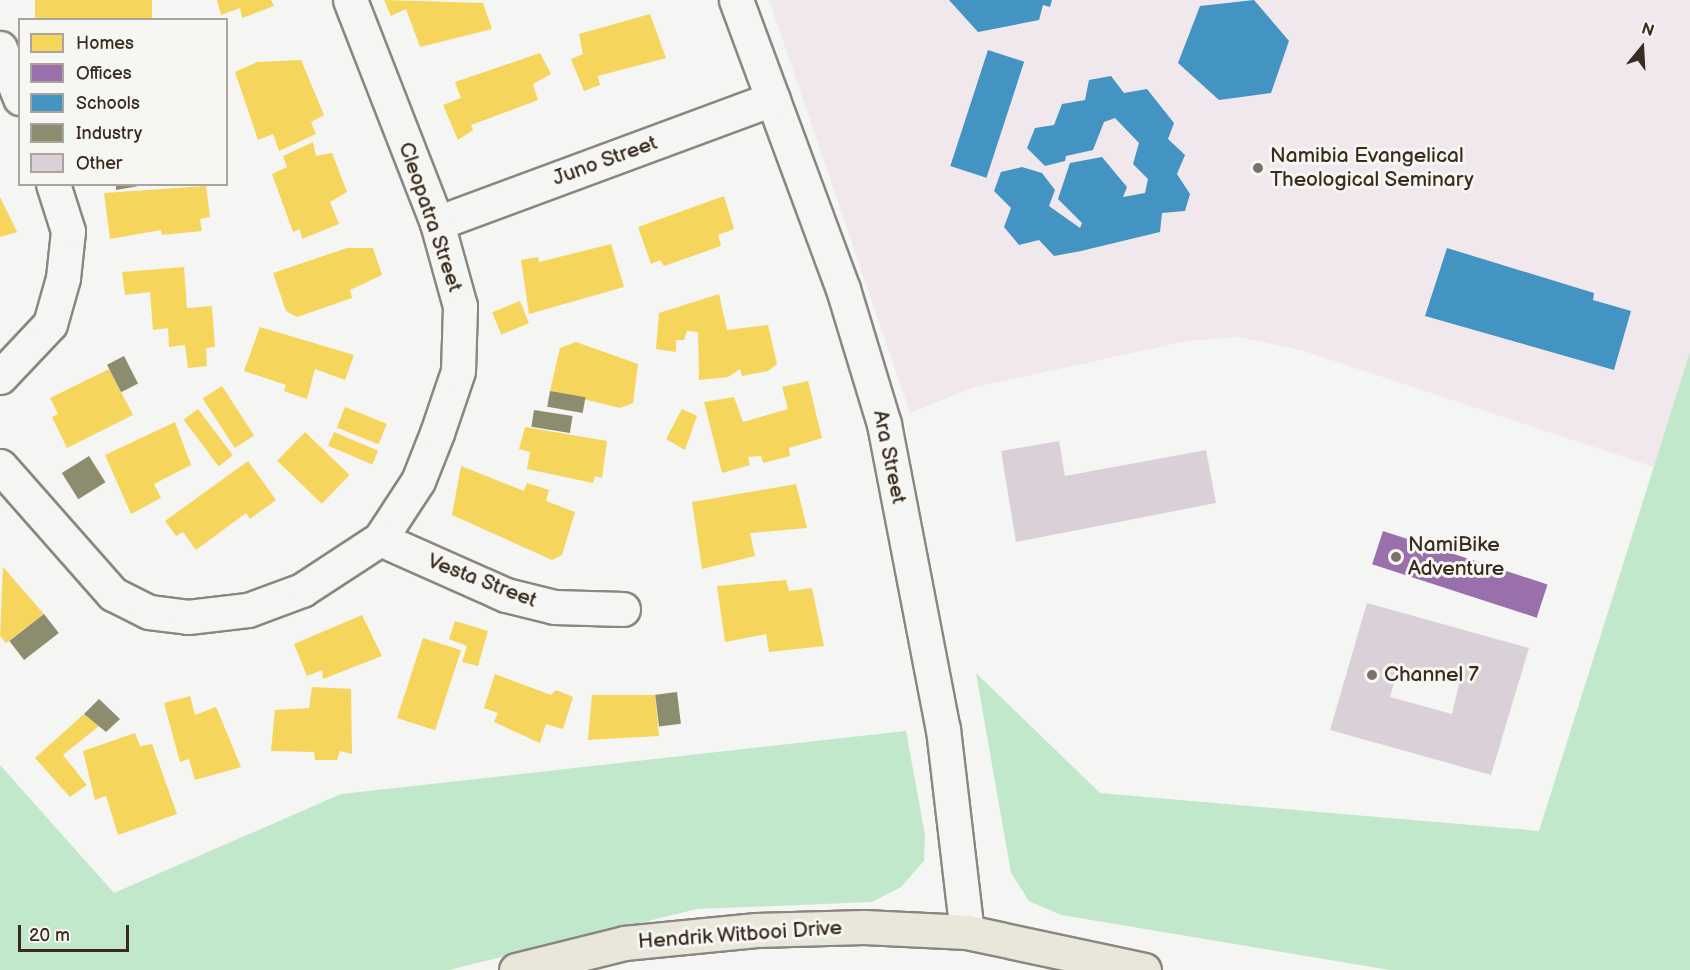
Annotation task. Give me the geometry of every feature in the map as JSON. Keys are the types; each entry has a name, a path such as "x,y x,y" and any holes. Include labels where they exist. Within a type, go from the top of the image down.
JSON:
{"main road":[{"name":"Hendrik Witbooi Drive","path":"516,970 624,943 756,930 967,932 1144,970"}],"street":[{"name":"Cleopatra Street","path":"0,466 113,594 149,612 188,617 248,610 302,590 380,539 418,481 458,370 460,306 437,223 350,0"},
{"name":"Ara Street","path":"736,0 843,290 884,424 942,729 967,932"},
{"path":"0,48 18,93"},
{"name":"Juno Street","path":"437,223 773,99"},
{"path":"0,377 50,324 63,278 68,231 54,186"},
{"name":"Vesta Street","path":"380,539 506,595 554,607 623,609"}],"shaded area":[{"name":"Namibia Evangelical Theological Seminary","path":"769,0 1690,0 1690,352 1657,468 1304,351 1240,337 1187,341 971,388 910,413"}],"green space":[{"path":"1690,352 1690,970 1390,970 1061,915 1029,901 1011,873 976,673 1100,793 1539,831"},
{"path":"906,731 925,835 924,861 901,887 872,902 697,909 449,970 0,970 0,765 114,893 341,794"}],"building: Homes":[{"path":"35,0 152,0 152,18 35,18"},
{"path":"217,0 271,0 274,6 242,18 240,8 221,15"},
{"path":"384,0 483,3 492,29 420,47 406,9 391,16"},
{"path":"650,14 666,58 598,76 600,85 584,91 571,59 583,54 579,34"},
{"path":"540,53 551,74 533,84 538,100 471,125 473,130 458,140 443,105 461,98 455,82"},
{"path":"301,60 324,115 311,122 316,134 279,151 273,134 258,140 235,72 257,62"},
{"path":"313,142 316,156 332,153 347,192 330,202 339,224 302,239 300,229 293,232 272,174 287,167 283,156"},
{"path":"206,186 210,217 200,219 202,231 162,235 161,230 110,239 104,193"},
{"path":"724,196 734,229 718,235 721,246 664,266 660,260 651,264 638,227"},
{"path":"0,197 17,232 0,237"},
{"path":"611,244 624,287 529,314 521,260 538,257 539,262"},
{"path":"347,248 373,248 382,275 350,290 352,298 297,317 286,311 273,273"},
{"path":"184,267 187,308 212,306 215,347 206,348 207,366 188,368 185,345 169,347 168,328 153,330 150,292 125,295 122,272"},
{"path":"719,294 727,330 768,325 777,364 768,371 742,376 740,369 728,377 699,380 698,332 687,331 684,340 676,340 676,352 656,349 659,313"},
{"path":"520,301 529,323 501,334 492,312"},
{"path":"260,327 354,355 345,380 315,369 307,399 284,391 286,385 244,371"},
{"path":"576,342 638,364 633,403 620,408 550,391 560,348"},
{"path":"109,369 133,415 67,448 52,417 58,414 50,398"},
{"path":"808,381 822,438 789,448 790,456 763,463 761,456 748,457 750,465 722,473 704,402 734,397 743,422 788,409 782,387"},
{"path":"222,386 254,435 235,448 203,399"},
{"path":"345,407 387,424 378,444 337,427"},
{"path":"198,409 233,455 219,466 184,420"},
{"path":"682,409 697,416 685,450 666,439"},
{"path":"175,422 191,465 154,484 161,498 131,514 105,455"},
{"path":"525,427 607,441 602,478 595,476 593,483 527,469 530,452 519,449"},
{"path":"305,432 350,475 322,504 277,461"},
{"path":"334,432 378,451 372,465 328,446"},
{"path":"248,461 276,500 250,519 246,513 196,550 183,532 176,536 165,521"},
{"path":"461,466 524,491 527,483 549,490 546,501 575,512 562,555 552,560 452,515"},
{"path":"796,484 807,528 750,533 755,556 702,569 692,502"},
{"path":"3,567 44,614 6,643 0,636"},
{"path":"786,580 789,591 812,588 824,646 769,652 766,634 725,642 717,586"},
{"path":"362,615 382,656 323,679 322,670 307,676 294,644"},
{"path":"455,621 488,631 478,666 462,662 467,646 449,639"},
{"path":"423,638 461,650 435,730 397,718"},
{"path":"495,674 551,695 556,690 573,697 563,729 546,724 540,743 494,722 498,713 484,708"},
{"path":"312,687 351,689 352,754 340,751 337,760 315,760 314,752 271,751 275,710 309,708"},
{"path":"592,695 655,695 659,736 588,740"},
{"path":"190,696 195,715 216,707 241,767 195,780 189,759 180,762 164,703"},
{"path":"84,714 99,726 63,755 87,785 70,797 35,758"},
{"path":"135,733 140,746 152,744 177,814 118,835 106,796 95,800 83,751"}],"building: Offices":[{"path":"1383,531 1548,584 1537,618 1372,564"}],"building: Schools":[{"path":"949,0 1052,0 1050,7 1043,5 1039,20 978,32"},
{"path":"1254,0 1289,41 1271,93 1219,100 1178,63 1200,6"},
{"path":"988,50 1024,62 986,178 950,166"},
{"path":"1111,76 1124,93 1147,89 1174,123 1168,139 1185,155 1177,174 1190,194 1185,211 1162,213 1160,232 1081,251 1054,256 1039,240 1019,245 1004,227 1011,208 994,191 1001,172 1022,167 1042,173 1055,190 1049,206 1080,228 1082,223 1058,199 1070,163 1102,157 1127,187 1123,197 1145,193 1148,179 1133,164 1139,143 1115,118 1104,122 1093,150 1066,156 1065,161 1045,166 1027,148 1035,128 1054,125 1062,104 1085,100 1089,80"},
{"path":"1447,248 1594,293 1593,300 1631,311 1614,370 1425,316"}],"building: Industry":[{"path":"116,186 139,186 116,190"},
{"path":"124,356 138,384 121,392 107,365"},
{"path":"550,391 585,397 583,413 547,407"},
{"path":"534,410 573,416 570,433 531,427"},
{"path":"89,456 105,482 78,499 62,473"},
{"path":"44,614 59,633 24,660 9,641"},
{"path":"677,692 681,724 659,726 655,695"},
{"path":"99,699 120,719 106,732 84,714"}],"building: Other":[{"path":"1059,441 1065,476 1206,450 1216,503 1016,542 1001,451"},
{"name":"Channel 7","path":"1367,603 1529,648 1491,775 1330,730","holes":["1399,666 1459,684 1452,714 1390,697"]}],"place":[{"name":"Namibia Evangelical Theological Seminary","path":"1258,168"},
{"name":"NamiBike Adventure","path":"1396,557"},
{"name":"Channel 7","path":"1372,675"}]}
